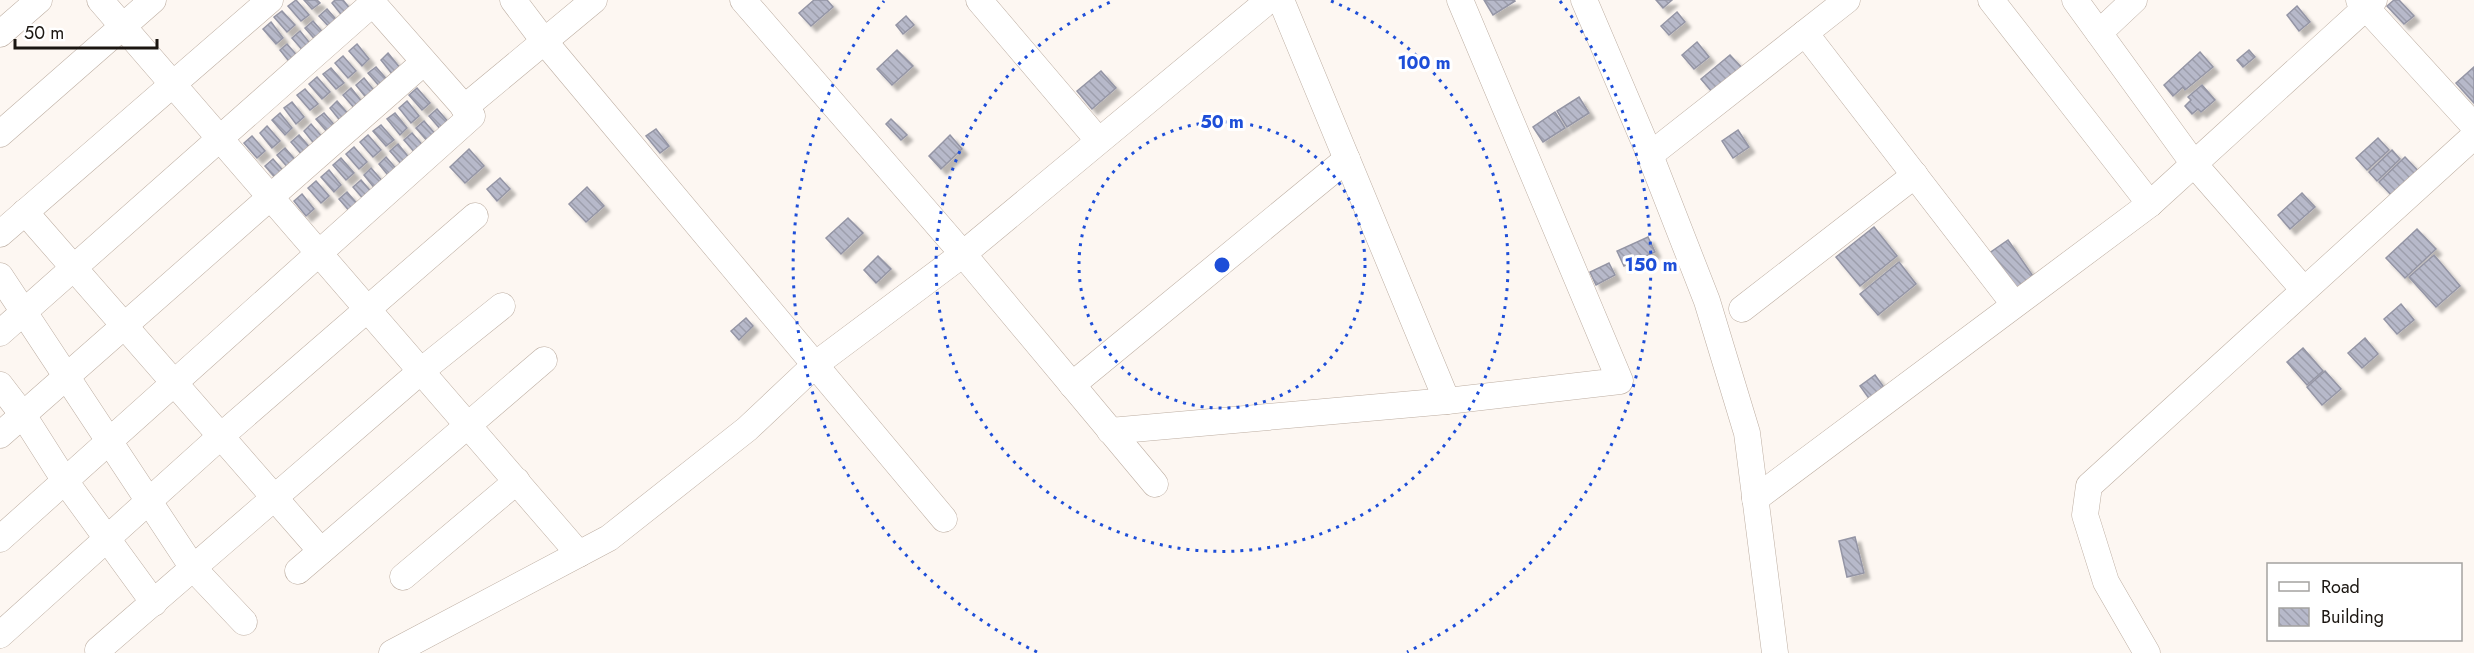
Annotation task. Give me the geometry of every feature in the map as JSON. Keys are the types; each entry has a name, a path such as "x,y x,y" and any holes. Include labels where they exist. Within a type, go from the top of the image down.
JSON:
{"street":[{"path":"0,34 39,0"},
{"path":"100,0 579,554"},
{"path":"0,134 153,0"},
{"path":"0,234 270,0"},
{"path":"513,0 544,41 944,519"},
{"path":"464,108 594,0"},
{"path":"743,0 963,254 1155,484"},
{"path":"979,0 1098,140"},
{"path":"392,653 609,538 747,429 816,364 963,254 1269,0"},
{"path":"1281,0 1447,400"},
{"path":"1110,430 1447,400 1620,381 1460,0"},
{"path":"1584,0 1650,155 1707,301 1747,433 1775,653"},
{"path":"1650,155 1846,0"},
{"path":"1991,0 2150,204"},
{"path":"2075,0 2194,164 2304,290"},
{"path":"2099,33 2134,0"},
{"path":"0,333 372,2 472,116 0,539"},
{"path":"1755,499 2150,204 2366,2 2474,126"},
{"path":"1805,33 2014,304"},
{"path":"0,435 424,62"},
{"path":"2147,653 2106,582 2085,515 2090,486 2474,136"},
{"path":"1072,385 1347,159"},
{"path":"1742,309 1914,175"},
{"path":"25,212 321,551"},
{"path":"1,640 107,538 221,436 476,216"},
{"path":"0,276 193,568 244,622"},
{"path":"98,650 422,371 502,306"},
{"path":"298,571 544,360"},
{"path":"0,385 23,415 65,481 153,603"},
{"path":"403,577 517,482"}],"building":[{"path":"296,0 309,15 301,21 288,6"},
{"path":"304,0 317,0 320,3 312,9"},
{"path":"335,0 343,0 352,11 344,18 332,3"},
{"path":"814,0 827,0 833,7 811,26 799,13"},
{"path":"1484,0 1514,0 1515,1 1493,15"},
{"path":"1656,0 1672,0 1663,8"},
{"path":"2394,0 2399,0 2414,16 2404,24 2387,6"},
{"path":"2297,6 2310,22 2299,31 2287,15"},
{"path":"327,9 340,24 332,30 319,16"},
{"path":"282,11 295,25 287,32 274,17"},
{"path":"1677,12 1685,22 1669,35 1661,26"},
{"path":"906,16 914,25 903,34 896,25"},
{"path":"313,21 326,36 318,43 305,28"},
{"path":"271,22 283,38 276,44 263,29"},
{"path":"300,31 312,46 305,53 292,38"},
{"path":"1697,42 1709,57 1694,69 1682,55"},
{"path":"287,44 300,59 292,65 280,50"},
{"path":"357,44 369,59 362,66 349,51"},
{"path":"897,50 913,66 892,85 877,69"},
{"path":"2249,50 2255,57 2243,67 2237,60"},
{"path":"2200,52 2213,67 2185,90 2183,87 2173,96 2164,85"},
{"path":"388,53 401,69 393,75 381,60"},
{"path":"1730,55 1743,69 1713,93 1701,79"},
{"path":"343,56 356,71 348,78 335,63"},
{"path":"376,67 389,82 381,88 368,73"},
{"path":"2474,67 2474,103 2456,83"},
{"path":"331,68 344,83 336,89 323,74"},
{"path":"1101,71 1116,88 1092,109 1077,91"},
{"path":"317,77 330,92 322,99 309,84"},
{"path":"364,78 376,93 368,100 356,85"},
{"path":"2202,85 2215,100 2201,112 2198,109 2192,114 2185,106 2191,100 2188,97"},
{"path":"351,88 363,103 356,110 343,95"},
{"path":"417,88 430,103 422,110 409,95"},
{"path":"305,89 318,104 310,110 297,95"},
{"path":"1579,97 1589,113 1567,127 1557,111"},
{"path":"337,101 350,116 342,123 330,108"},
{"path":"407,101 419,116 411,123 399,108"},
{"path":"292,102 304,117 296,124 284,108"},
{"path":"437,109 450,124 442,131 429,116"},
{"path":"1555,112 1565,128 1543,142 1533,127"},
{"path":"280,113 292,128 285,135 272,120"},
{"path":"324,113 337,128 329,134 316,119"},
{"path":"395,113 407,128 400,135 387,119"},
{"path":"891,119 907,135 901,140 886,124"},
{"path":"424,121 437,136 429,143 416,128"},
{"path":"311,124 324,139 316,146 304,131"},
{"path":"381,125 394,140 386,146 373,131"},
{"path":"267,126 280,141 272,148 260,133"},
{"path":"656,129 669,146 660,153 646,136"},
{"path":"1738,130 1749,147 1733,158 1722,141"},
{"path":"412,133 425,148 417,155 404,140"},
{"path":"299,135 312,150 304,157 291,142"},
{"path":"368,135 381,150 373,157 360,142"},
{"path":"950,135 962,149 941,169 929,156"},
{"path":"252,136 265,151 257,158 244,143"},
{"path":"2378,138 2389,150 2367,170 2356,158"},
{"path":"398,144 411,160 403,166 390,151"},
{"path":"354,147 367,162 359,169 346,154"},
{"path":"285,148 298,163 290,170 277,155"},
{"path":"469,149 484,166 465,183 450,167"},
{"path":"2392,150 2400,159 2377,181 2369,172"},
{"path":"386,157 399,172 391,179 379,164"},
{"path":"2405,157 2421,174 2394,198 2379,182"},
{"path":"341,158 354,173 346,180 333,165"},
{"path":"273,159 286,174 278,181 265,166"},
{"path":"371,168 384,183 376,190 364,175"},
{"path":"329,170 341,185 334,192 321,177"},
{"path":"500,178 510,189 497,201 487,189"},
{"path":"361,180 374,195 366,202 353,187"},
{"path":"316,181 329,196 321,203 308,188"},
{"path":"587,187 604,206 586,222 569,204"},
{"path":"347,192 360,207 352,214 339,199"},
{"path":"2302,193 2315,207 2290,229 2278,215"},
{"path":"302,194 314,209 306,216 294,201"},
{"path":"848,218 863,233 841,254 826,238"},
{"path":"1874,227 1897,256 1860,286 1836,257"},
{"path":"2417,229 2436,249 2405,278 2386,258"},
{"path":"1648,237 1655,252 1624,266 1617,251"},
{"path":"2008,240 2035,279 2015,293 1988,254"},
{"path":"2434,255 2460,286 2436,307 2409,277"},
{"path":"878,256 891,269 876,283 864,270"},
{"path":"1899,262 1916,284 1878,315 1860,294"},
{"path":"1609,263 1615,275 1596,285 1590,272"},
{"path":"2401,304 2414,320 2397,334 2384,319"},
{"path":"746,318 753,326 739,340 731,331"},
{"path":"2365,338 2378,354 2362,368 2348,353"},
{"path":"2303,348 2323,371 2307,385 2287,362"},
{"path":"2325,371 2341,389 2322,405 2307,387"},
{"path":"1875,375 1888,393 1873,404 1860,386"},
{"path":"1855,537 1864,573 1847,577 1839,541"}]}
